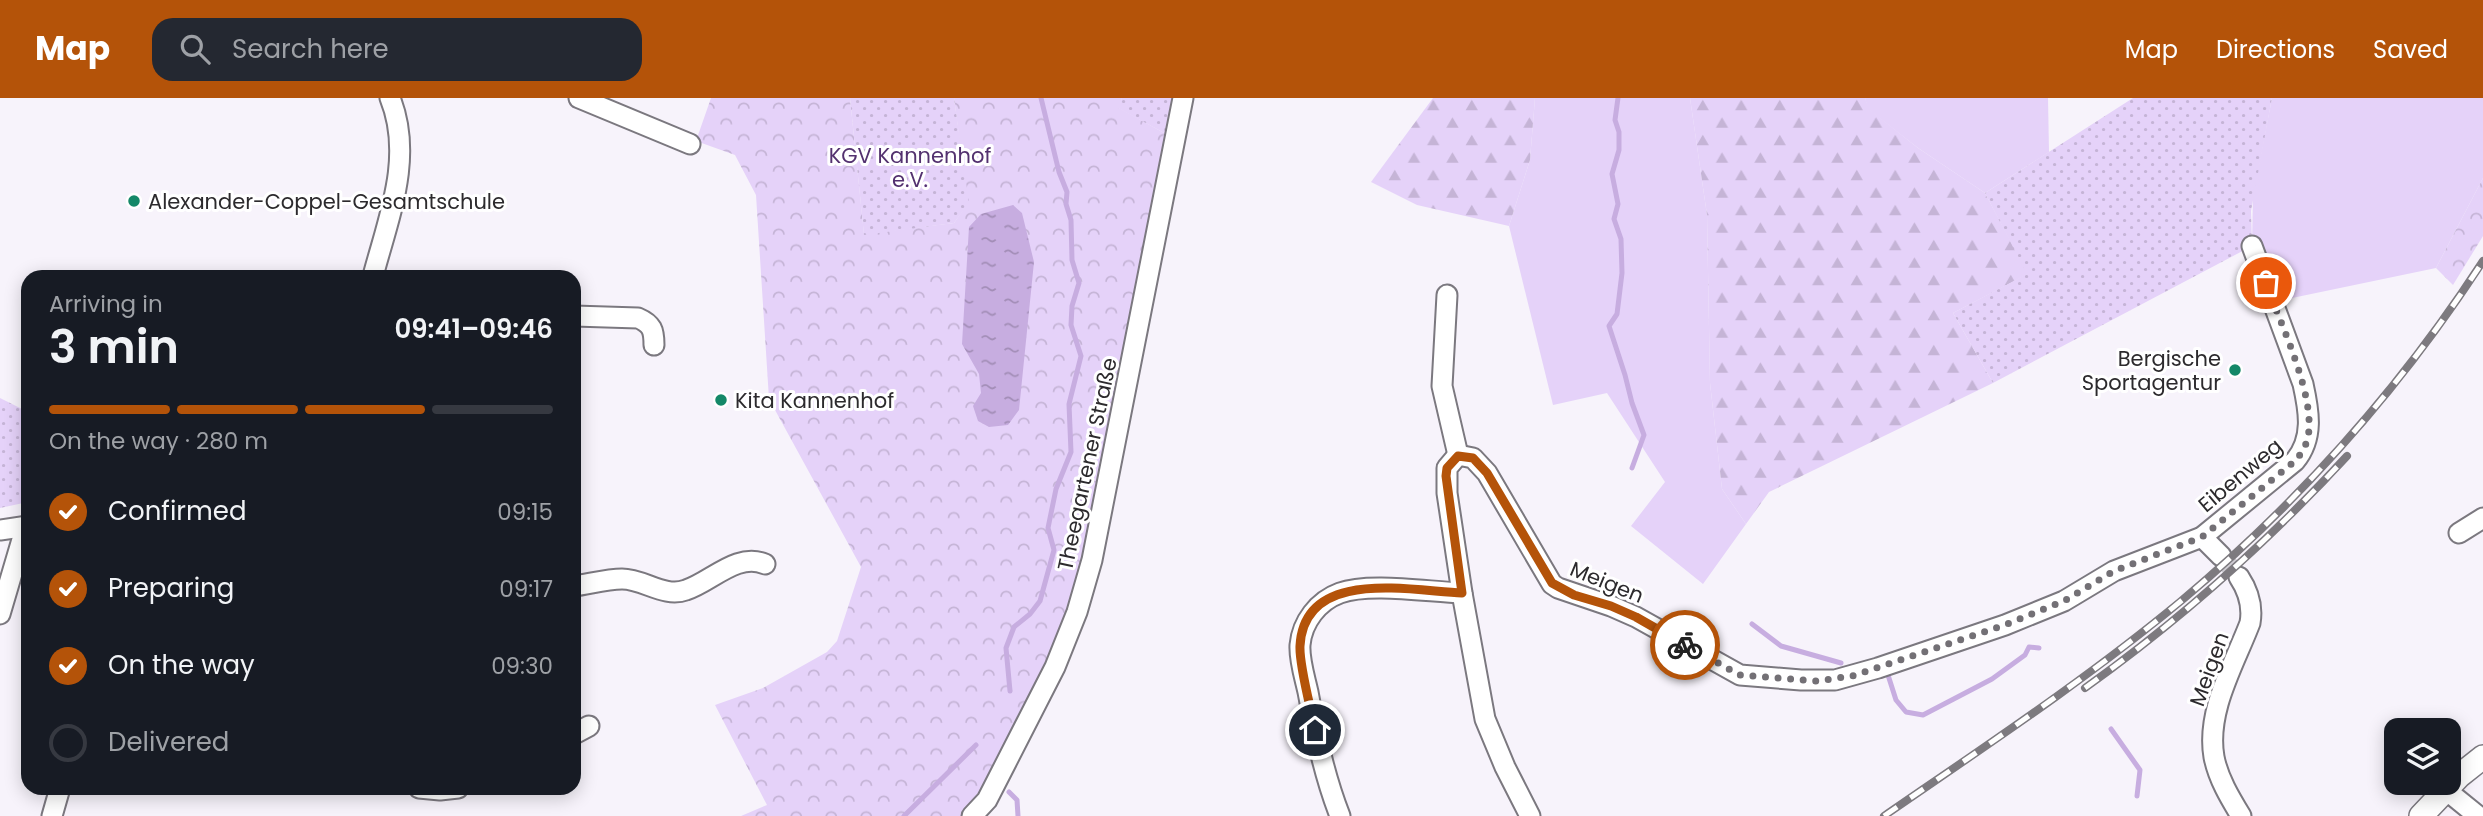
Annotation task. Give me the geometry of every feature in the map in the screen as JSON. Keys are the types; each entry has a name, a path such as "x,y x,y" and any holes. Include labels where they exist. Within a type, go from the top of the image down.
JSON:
{"street":[{"path":"375,270 400,169 398,118 390,98"},
{"path":"579,98 690,144"},
{"name":"Theegartener Straße","path":"972,816 987,800 1010,757 1060,655 1081,599 1092,560 1183,98"},
{"name":"Eibenweg","path":"2202,537 2295,461 2306,445 2308,436 2309,424 2302,384 2252,246"},
{"path":"1447,295 1442,386 1458,456 1447,468 1446,476 1462,593 1485,719 1505,767 1531,816"},
{"path":"581,316 638,318 652,327 654,345"},
{"name":"Meigen","path":"1458,456 1473,458 1487,473 1552,583 1574,595 1636,617 1732,672 1757,677 1835,680 1878,668 2005,625 2073,597 2114,571 2202,537"},
{"path":"2459,533 2483,518"},
{"path":"0,530 21,527"},
{"path":"2202,537 2221,556"},
{"path":"0,614 21,546"},
{"path":"581,585 622,579 645,583 660,590 685,591 738,564 751,560 765,564"},
{"name":"Meigen","path":"2239,577 2248,594 2252,612 2218,705 2213,744 2218,773 2241,816"},
{"path":"1340,816 1318,750 1300,652 1303,631 1310,616 1325,601 1348,590 1365,588 1462,593"},
{"path":"2461,777 2483,757"},
{"path":"52,816 58,795"},
{"path":"2421,816 2441,795"},
{"path":"2452,795 2478,816"}],"green space":[{"path":"711,98 850,98 864,234 954,223 968,203 954,98 1122,98 1119,108 1166,134 1091,532 1063,626 1028,708 987,787 963,816 741,816 767,805 715,705 763,688 827,652 837,641 861,567 769,399 756,195 735,155 696,141"},
{"name":"KGV Kannenhof e.V.","path":"850,98 954,98 969,203 954,223 864,235"},
{"path":"1122,98 1176,98 1166,134 1118,108"},
{"path":"1433,98 1535,98 1530,160 1509,226 1417,205 1371,182"},
{"path":"1535,98 1690,98 1707,215 1710,383 1722,489 1746,524 1703,584 1631,526 1665,482 1607,393 1553,405 1509,226 1530,160"},
{"path":"1690,98 1865,98 1869,109 1918,148 1985,193 2028,274 1953,313 1993,383 1769,492 1746,524 1722,489 1710,383 1707,215"},
{"path":"1865,98 2048,98 2049,152 1985,193 1918,148 1868,109"},
{"path":"2133,98 2272,98 2251,211 2252,246 1993,383 1953,313 2027,274 1985,193"},
{"path":"2272,98 2483,98 2483,178 2436,268 2273,302 2252,246 2253,195"},
{"path":"2483,178 2483,236 2453,285 2436,268"},
{"path":"0,398 21,408 21,504 0,508"}],"water":[{"path":"1013,205 1022,213 1034,262 1019,410 1008,425 989,427 978,421 973,406 981,393 979,374 962,344 969,227 981,214"}],"waterway":[{"path":"1010,691 1006,648 1014,627 1030,614 1040,601 1054,550 1048,528 1056,489 1071,452 1069,404 1081,356 1071,325 1072,306 1079,283 1072,260 1067,192 1059,172 1041,98"},
{"path":"1618,98 1615,120 1619,132 1619,150 1612,174 1618,204 1614,219 1621,239 1622,273 1617,314 1609,326 1644,435 1632,468"},
{"path":"1752,624 1781,646 1841,663"},
{"path":"1888,675 1896,700 1906,712 1923,715 1992,679 2025,655 2029,647 2039,648"},
{"path":"2111,729 2140,770 2137,796"},
{"path":"904,816 976,745"},
{"path":"1009,792 1017,800 1018,816"}],"tunnel":[{"path":"2221,556 2239,577"}],"railway":[{"path":"1884,816 2109,658 2224,564 2306,484 2382,399 2483,261"},
{"path":"2085,688 2155,635 2222,579 2286,519 2347,456"}],"way so far":[{"path":"1685,645 1740,675 1835,680 2005,625 2064,601 2114,571 2202,537 2295,461 2306,445 2309,424 2306,400 2266,283"}],"place":[{"name":"Alexander-Coppel-Gesamtschule","path":"134,201"},
{"name":"Bergische Sportagentur","path":"2235,370"},
{"name":"Kita Kannenhof","path":"721,400"}],"route":[{"path":"1315,730 1300,646 1306,624 1317,607 1338,593 1365,588 1462,593 1446,476 1447,468 1458,456 1473,458 1482,466 1552,583 1558,588 1636,617 1685,645"}]}
